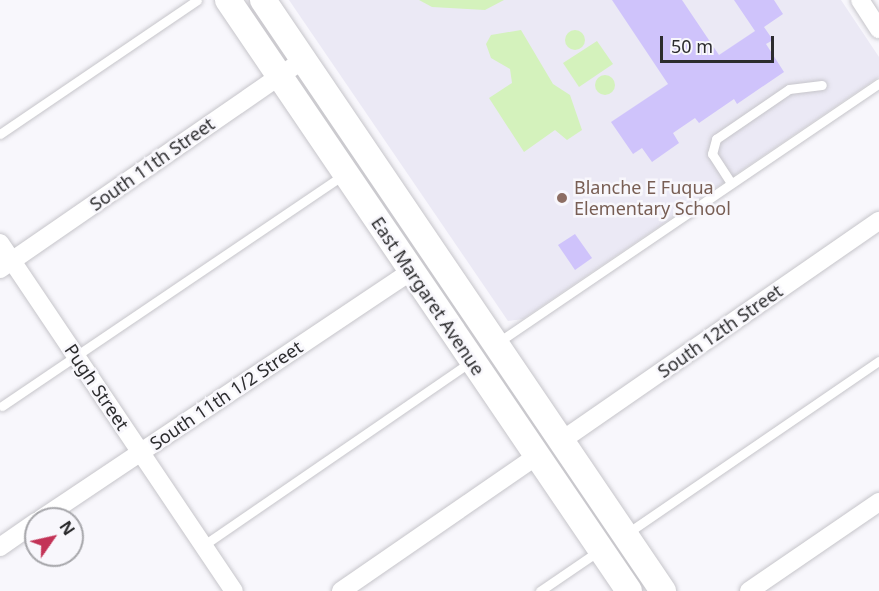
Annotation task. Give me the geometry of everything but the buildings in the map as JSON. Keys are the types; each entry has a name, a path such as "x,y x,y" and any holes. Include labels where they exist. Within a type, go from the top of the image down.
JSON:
{"main road":[{"name":"East Margaret Avenue","path":"228,0 471,362 629,591"},
{"name":"East Margaret Avenue","path":"263,0 663,591"}],"street":[{"path":"860,0 879,29"},
{"name":"South 11th Street","path":"6,265 304,59"},
{"name":"South 12th Street","path":"561,441 879,221"},
{"name":"Pugh Street","path":"0,243 6,265 77,357 234,591"},
{"name":"South 11th 1/2 Street","path":"59,507 411,271"},
{"path":"341,591 537,456"},
{"path":"749,591 879,502"},
{"path":"0,546 24,530"}],"lane":[{"path":"0,134 197,0"},
{"path":"496,344 879,82"},
{"path":"731,183 712,154 716,139 789,89 822,85"},
{"path":"2,406 345,174"},
{"path":"625,535 879,361"},
{"path":"204,545 471,362"},
{"path":"540,591 600,550"}],"shaded area":[{"name":"Blanche E Fuqua Elementary School","path":"289,0 841,0 879,57 879,77 523,319 508,321"}],"green space":[{"path":"419,0 504,0 485,10 432,7"},
{"path":"521,30 553,84 570,95 582,130 567,140 555,130 524,152 489,98 512,83 510,69 491,58 486,44 491,35"},
{"path":"571,30 579,30 585,36 585,44 579,50 571,50 565,44 565,36"},
{"path":"597,41 613,64 579,87 563,63"},
{"path":"601,75 609,75 615,81 615,89 609,95 601,95 595,89 595,81"}],"place":[{"name":"Blanche E Fuqua Elementary School","path":"562,198"}]}
